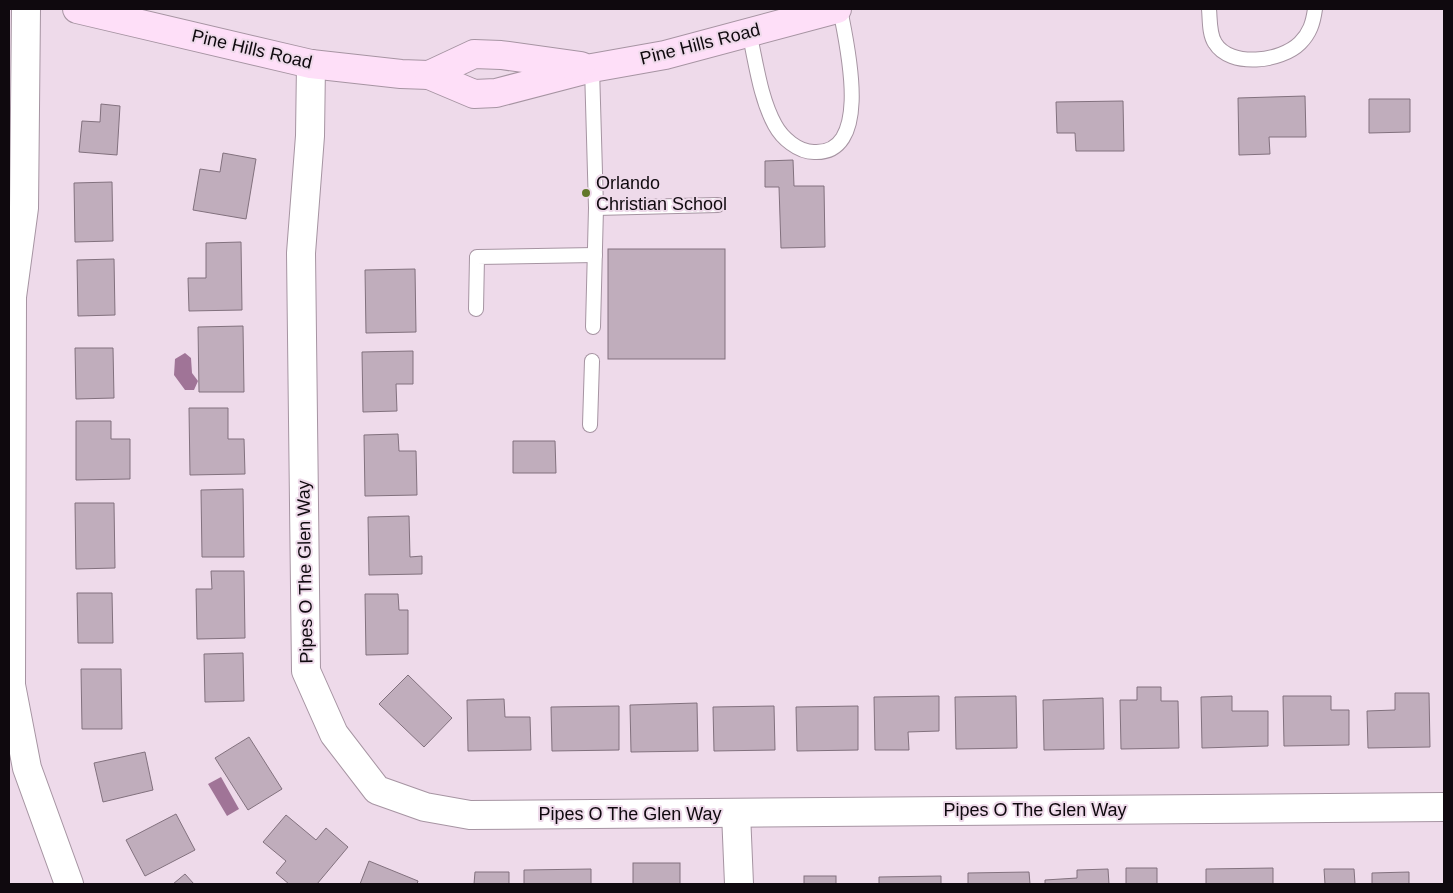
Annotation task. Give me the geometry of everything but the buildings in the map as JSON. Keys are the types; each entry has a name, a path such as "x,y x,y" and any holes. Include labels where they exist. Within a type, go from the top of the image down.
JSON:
{"main road":[{"name":"Pine Hills Road","path":"76,9 311,64 401,74 429,75 474,94 496,93 592,68 665,55 838,9"},
{"name":"Pine Hills Road","path":"429,75 474,54 502,55 592,68"}],"street":[{"path":"26,9 24,208 10,293 11,685 27,768 69,884"},
{"name":"Pipes O The Glen Way","path":"311,64 310,136 301,253 306,671 334,734 377,790 425,807 470,815 1444,807"},
{"path":"736,813 739,884"}],"lane":[{"path":"749,32 768,107 775,125 785,138 800,149 815,152 831,149 843,137 851,119 853,99 852,66 838,9"},
{"path":"1209,9 1215,43 1231,57 1249,59 1286,53 1299,44 1311,29 1315,9"},
{"path":"592,68 596,208 593,327"},
{"path":"596,208 718,205"},
{"path":"476,309 477,257 595,255"},
{"path":"590,425 592,361"}],"shaded area":[{"path":"185,353 191,358 192,373 198,381 194,390 185,390 174,375 175,359"},
{"path":"221,777 239,809 227,816 208,784"}],"place":[{"name":"Orlando Christian School","path":"586,193"}]}
